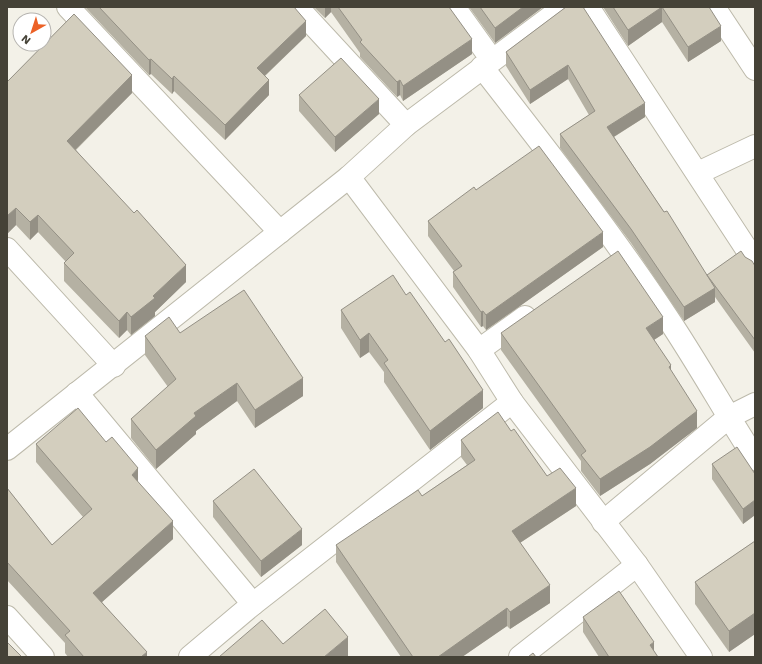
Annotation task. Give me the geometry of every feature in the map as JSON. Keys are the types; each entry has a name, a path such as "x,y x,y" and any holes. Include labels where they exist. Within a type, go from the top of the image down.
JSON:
{"street":[{"path":"68,7 280,232"},
{"path":"297,7 406,125"},
{"path":"454,7 487,63 547,149 613,256 668,318 755,459"},
{"path":"7,450 77,393 114,366 349,176 406,125 487,63 564,7"},
{"path":"588,7 755,262"},
{"path":"714,7 755,69"},
{"path":"698,173 755,146"},
{"path":"349,176 479,350 512,402 637,565 701,657"},
{"path":"7,249 114,366"},
{"path":"479,350 539,307"},
{"path":"77,393 253,604"},
{"path":"190,657 253,604 512,402"},
{"path":"603,522 730,418 755,404"},
{"path":"520,657 637,565"},
{"path":"7,617 43,657"}],"building":[{"path":"99,7 294,7 306,21 257,68 269,80 225,125 174,76 172,79 151,59 149,60"},
{"path":"338,7 449,7 472,39 403,86 400,80 397,82 360,42 362,40"},
{"path":"480,7 523,7 495,28"},
{"path":"566,7 583,7 645,103 607,127 664,212 667,211 715,288 684,307 631,229 560,134 595,111 568,65 530,90 506,52"},
{"path":"613,7 662,7 628,30"},
{"path":"662,7 709,7 721,26 688,47"},
{"path":"74,14 132,75 67,141 134,213 137,210 186,265 153,296 155,298 131,317 127,312 119,321 64,263 74,253 38,215 30,222 16,208 7,216 7,80 8,81 37,52 52,52 52,36"},
{"path":"341,58 379,99 335,137 299,95"},
{"path":"539,146 603,232 486,315 483,311 481,312 453,272 462,266 428,221 474,187 476,190"},
{"path":"618,251 663,317 646,328 671,365 669,367 697,411 650,447 600,479 581,455 586,451 501,333"},
{"path":"741,251 745,257 752,261 755,266 755,340 707,275"},
{"path":"393,275 406,295 410,292 445,342 449,339 483,390 430,431 384,363 388,360 369,333 360,340 341,310"},
{"path":"244,290 303,378 255,410 237,383 194,413 196,416 156,450 131,419 176,379 145,336 169,317 180,333"},
{"path":"78,408 106,442 112,437 138,468 132,475 173,521 93,593 147,652 141,657 84,657 65,635 70,631 7,562 7,488 52,545 92,509 36,444"},
{"path":"498,412 511,431 514,429 547,476 560,468 576,488 512,531 550,585 510,612 507,608 438,657 413,657 336,545 418,490 422,496 475,460 461,440"},
{"path":"737,447 755,474 755,500 743,509 712,464"},
{"path":"254,469 302,529 261,561 213,501"},
{"path":"755,541 755,613 729,631 695,582"},
{"path":"619,591 654,642 650,645 658,657 609,657 583,617"},
{"path":"325,609 348,637 324,657 219,657 262,620 283,644"},
{"path":"7,642 22,657 7,657"},
{"path":"533,653 536,657 528,657"}]}
